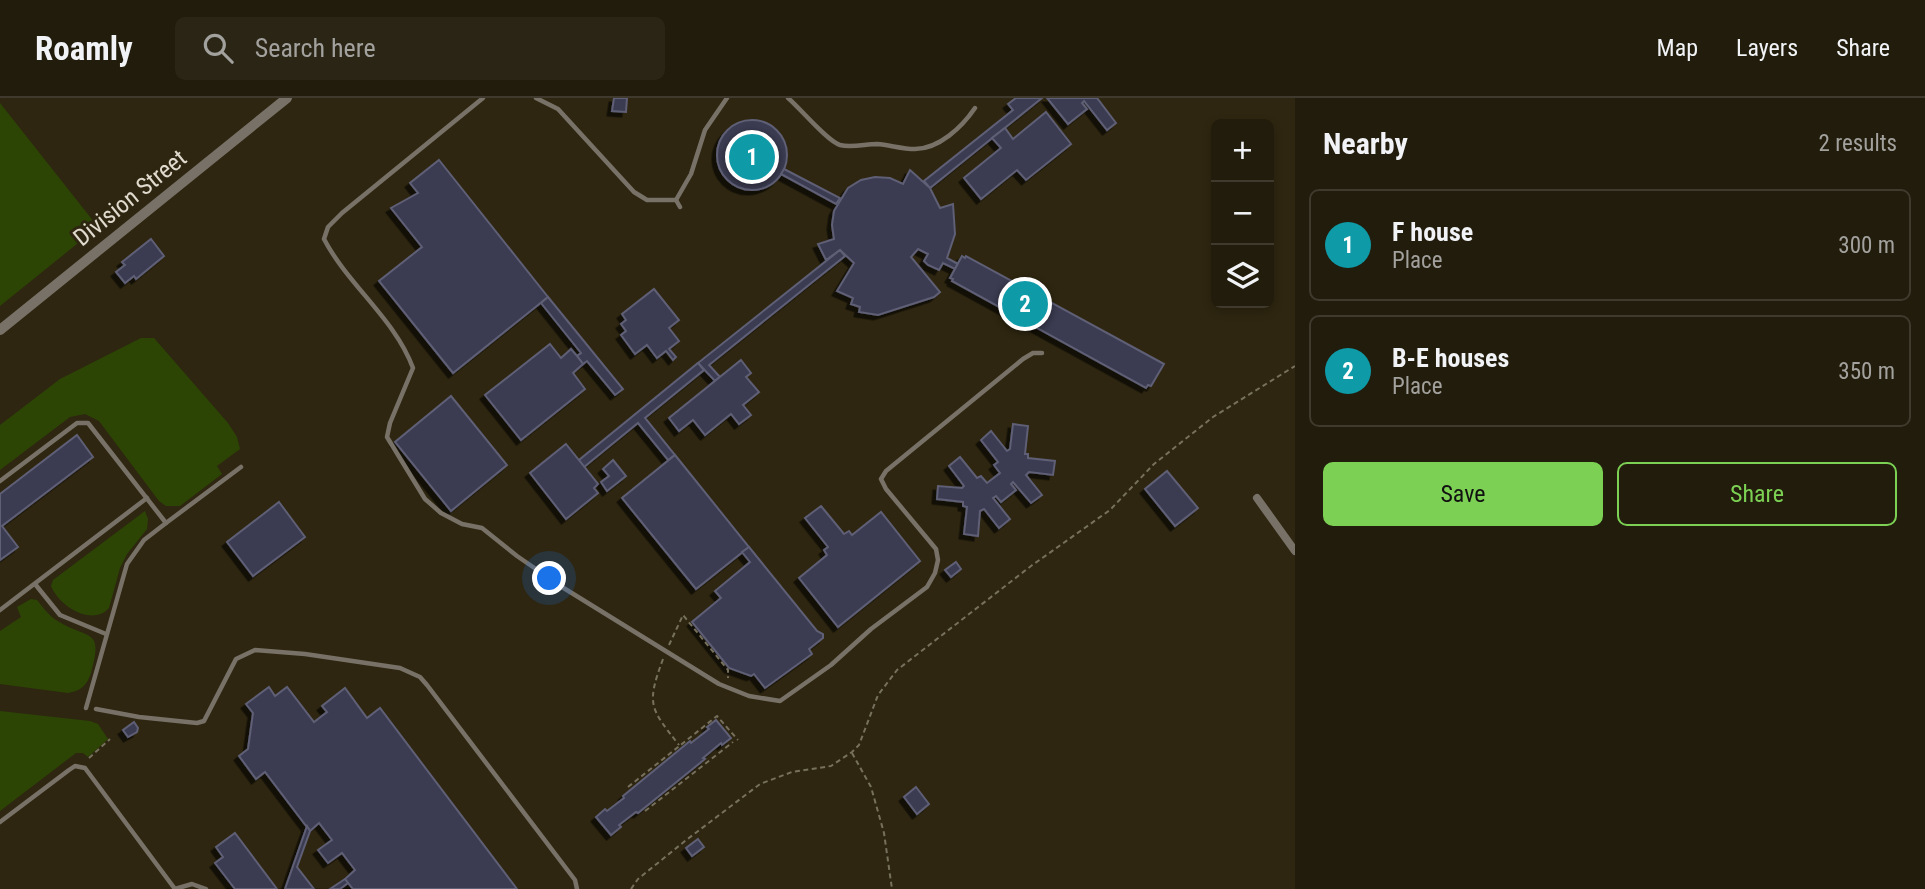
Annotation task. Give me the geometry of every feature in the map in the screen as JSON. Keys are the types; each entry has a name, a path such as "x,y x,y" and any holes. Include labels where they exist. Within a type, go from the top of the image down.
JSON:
{"street":[{"name":"Division Street","path":"0,330 287,98"},
{"path":"1258,498 1295,551"}],"lane":[{"path":"483,98 342,213 328,227 324,239 333,257 406,349 413,369 390,423 387,437 425,499 441,513 462,524 482,528 562,587 719,684 749,696 780,701 831,665 871,629 927,587 935,573 938,560 936,549 886,489 881,479 886,471 1023,359 1042,353"},
{"path":"536,98 558,109 634,192 647,200 676,201"},
{"path":"676,201 691,174 705,130 727,98"},
{"path":"788,98 838,145 849,146 866,144 929,148 966,121 975,108"},
{"path":"676,201 680,207"},
{"path":"0,481 77,423 83,422 92,426 166,523"},
{"path":"86,708 123,573 132,555 144,540 241,467"},
{"path":"0,610 147,498"},
{"path":"35,584 60,615 106,634"},
{"path":"96,709 139,717 197,723 204,721 236,659 255,650 305,654 400,668 420,677 427,685 569,871 577,889"},
{"path":"0,822 69,769 75,766 85,768 175,889 192,884 206,889"}],"path":[{"path":"631,889 638,879 685,841 760,785 792,772 831,766 852,752 859,745 878,695 897,670 1031,566 1110,510 1154,464 1213,417 1295,366"},
{"path":"669,645 683,615 728,670 728,678"},
{"path":"664,656 653,686 652,704 658,718 679,746"},
{"path":"628,787 718,716 738,740"},
{"path":"89,758 110,739"},
{"path":"645,811 733,742"},
{"path":"852,752 871,787 884,833 892,889"}],"green space":[{"path":"0,103 98,227 0,306"},
{"path":"141,338 154,338 237,437 240,449 217,466 222,474 180,506 166,506 159,501 99,421 85,414 70,417 0,470 0,425 60,379"},
{"path":"145,511 147,529 127,554 120,568 109,608 102,613 85,615 61,601 51,586 53,580"},
{"path":"31,599 37,600 56,620 90,636 94,641 96,648 91,673 77,691 68,693 0,684 0,631 21,617 17,607"},
{"path":"0,711 90,721 98,724 108,739 88,757 83,753 76,753 0,811"}],"building":[{"path":"614,98 627,98 626,112 612,111"},
{"path":"1016,98 1042,98 930,188 924,181 1013,110 1008,104"},
{"path":"1047,98 1097,98 1116,123 1107,130 1084,101 1082,103 1087,109 1068,124"},
{"path":"1046,112 1071,144 1026,180 1017,170 981,199 964,178 1001,148 992,138 1005,128 1013,139"},
{"path":"752,120 771,126 781,136 787,155 781,174 771,184 752,190 733,184 723,174 717,155 723,136 733,126"},
{"path":"439,160 548,297 453,373 379,281 422,247 391,208 418,193 410,183"},
{"path":"784,169 840,198 836,204 781,174"},
{"path":"910,170 930,188 940,208 953,204 955,234 947,258 958,264 955,269 943,263 939,270 924,261 928,254 918,249 911,257 940,292 934,297 878,315 859,312 860,307 851,304 853,298 837,291 854,263 840,250 826,260 818,244 834,239 834,211 848,188 861,180 875,177 890,178 903,184"},
{"path":"151,239 164,256 136,279 134,276 125,283 116,272 125,265 122,262"},
{"path":"840,250 845,256 709,365 720,377 715,381 698,363"},
{"path":"962,256 1164,364 1151,386 1146,388 952,281 950,278"},
{"path":"654,289 679,320 669,328 679,341 669,349 676,357 673,360 666,351 657,358 647,345 635,354 621,335 626,331 621,324 626,320 622,314"},
{"path":"548,297 623,389 615,395 587,361 583,364 577,356 581,353 541,303"},
{"path":"550,344 561,358 571,349 577,356 583,364 573,373 585,389 521,440 485,395"},
{"path":"741,360 751,373 746,377 759,392 743,405 751,415 739,424 731,414 705,435 693,420 679,431 669,418"},
{"path":"698,363 704,370 645,418 675,455 668,460 638,423 584,467 579,460"},
{"path":"451,396 507,465 451,511 395,442"},
{"path":"1013,424 1028,426 1025,454 1028,454 1028,458 1055,461 1053,475 1029,472 1026,475 1042,495 1031,503 1013,482 1011,484 1016,490 1001,502 996,496 993,498 1010,519 999,528 984,509 980,511 978,536 964,534 967,507 963,506 963,502 937,499 938,486 964,486 949,466 960,457 977,478 981,476 987,483 1000,473 994,465 998,462 981,440 991,431 1007,451 1010,449"},
{"path":"77,435 93,457 2,526 18,547 0,560 0,494"},
{"path":"566,444 598,484 594,488 598,493 566,519 530,473"},
{"path":"675,455 749,547 696,589 622,498"},
{"path":"613,460 626,476 607,491 601,482 609,476 603,469"},
{"path":"1167,471 1198,508 1175,526 1145,489"},
{"path":"279,502 305,537 253,576 227,542"},
{"path":"821,506 844,534 849,531 852,535 881,512 920,561 838,627 799,578 827,555 824,550 828,547 805,518"},
{"path":"749,547 817,631 823,634 823,638 809,649 812,654 765,688 754,674 751,676 729,668 692,622 721,598 715,591 750,562 742,552"},
{"path":"956,562 961,569 951,577 945,570"},
{"path":"269,687 275,696 287,687 314,722 327,712 322,706 345,688 367,718 380,708 517,889 353,889 345,879 355,870 342,853 328,863 318,850 332,840 319,823 310,831 265,772 256,779 239,756 248,749 253,713 246,704"},
{"path":"716,720 731,738 722,745 721,743 638,813 619,825 621,827 611,835 596,817 624,798 623,796 690,741 691,743 709,729 707,727"},
{"path":"134,722 138,728 137,732 128,737 123,730"},
{"path":"916,787 929,804 917,814 904,797"},
{"path":"307,826 310,831 297,867 314,889 285,889"},
{"path":"235,833 277,889 235,889 215,863 223,857 216,847"},
{"path":"698,839 704,847 692,856 686,848"},
{"path":"345,879 348,883 340,889 330,889"}],"place":[{"name":"F house","path":"752,157"},
{"name":"B-E houses","path":"1025,304"}]}
